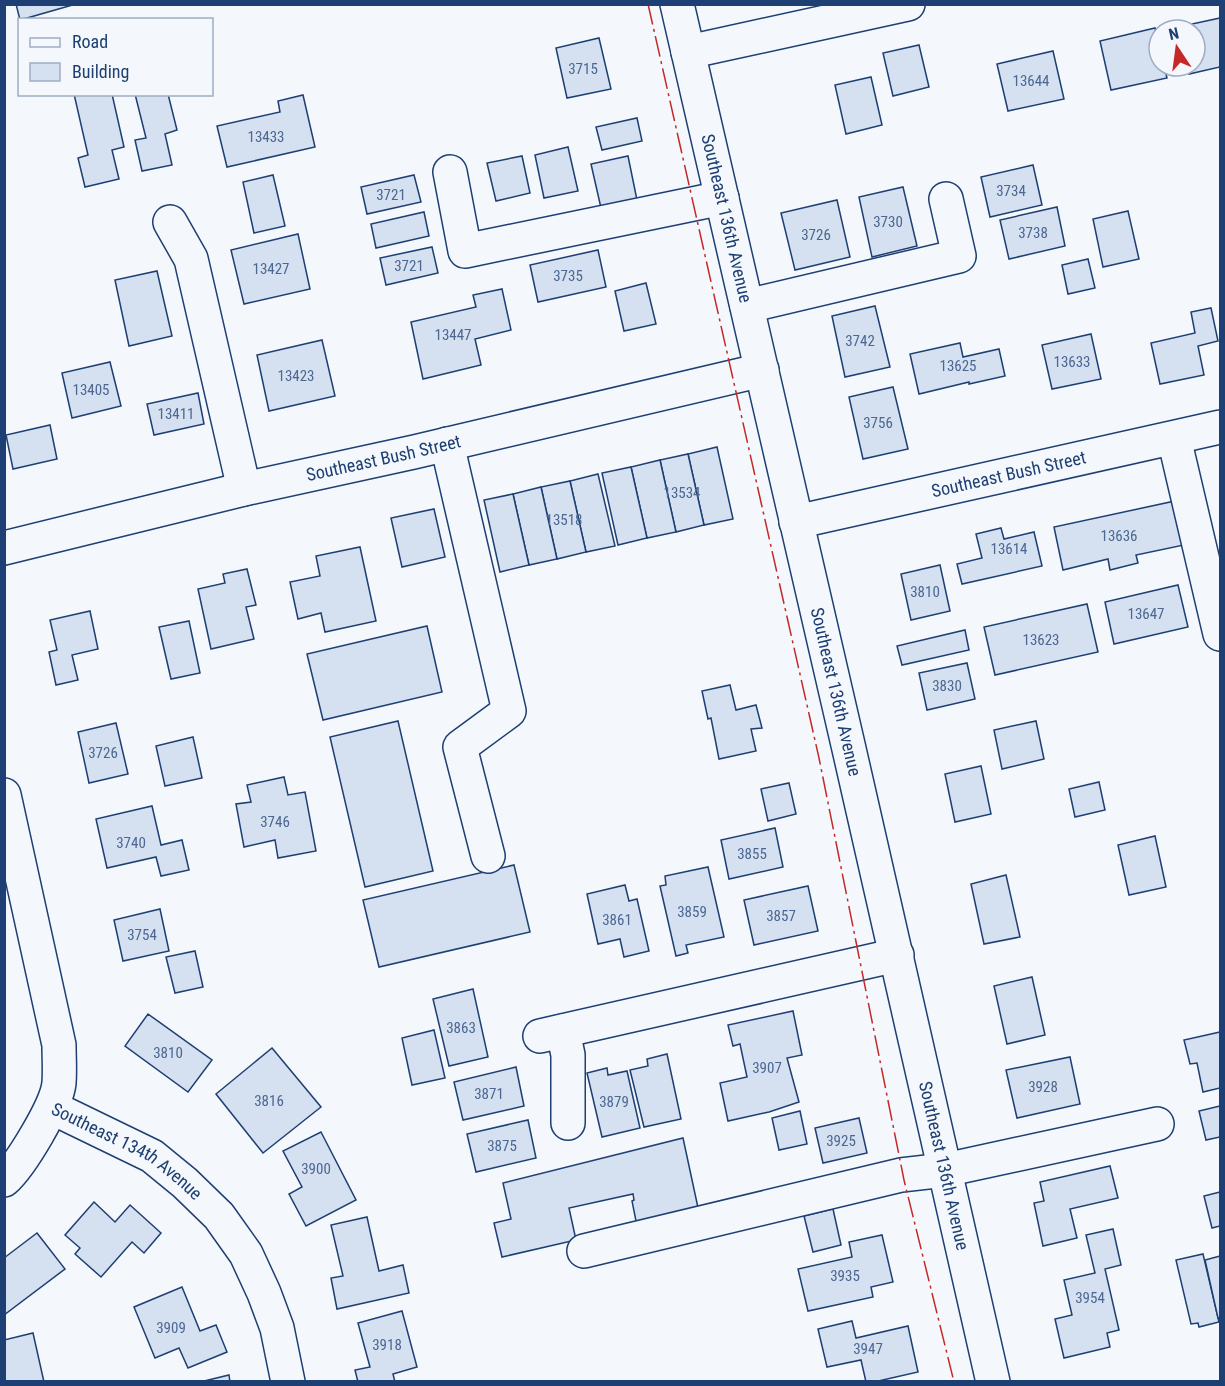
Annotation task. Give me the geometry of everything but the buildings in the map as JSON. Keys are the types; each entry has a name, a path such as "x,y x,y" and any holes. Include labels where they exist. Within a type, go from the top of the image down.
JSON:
{"street":[{"name":"Southeast 136th Avenue","path":"677,4 897,955 993,1382"},
{"path":"688,52 908,4"},
{"path":"450,172 465,250 722,198"},
{"path":"747,306 959,256 946,199"},
{"path":"170,222 191,259 244,489"},
{"name":"Southeast Bush Street","path":"4,548 244,489 762,370"},
{"name":"Southeast Bush Street","path":"796,522 1221,428"},
{"path":"1174,438 1221,634"},
{"path":"447,444 509,711 460,747 488,856"},
{"name":"Southeast 134th Avenue","path":"6,809 59,1045 59,1084 53,1108 152,1156 185,1183 219,1216 246,1254 264,1293 277,1328 288,1382"},
{"path":"568,1123 568,1055 551,1034 897,955"},
{"path":"4,1180 29,1147 53,1108"},
{"path":"584,1251 901,1175 945,1170 1156,1124"}],"power":[{"path":"648,4 819,758 904,1180 954,1382"}]}
